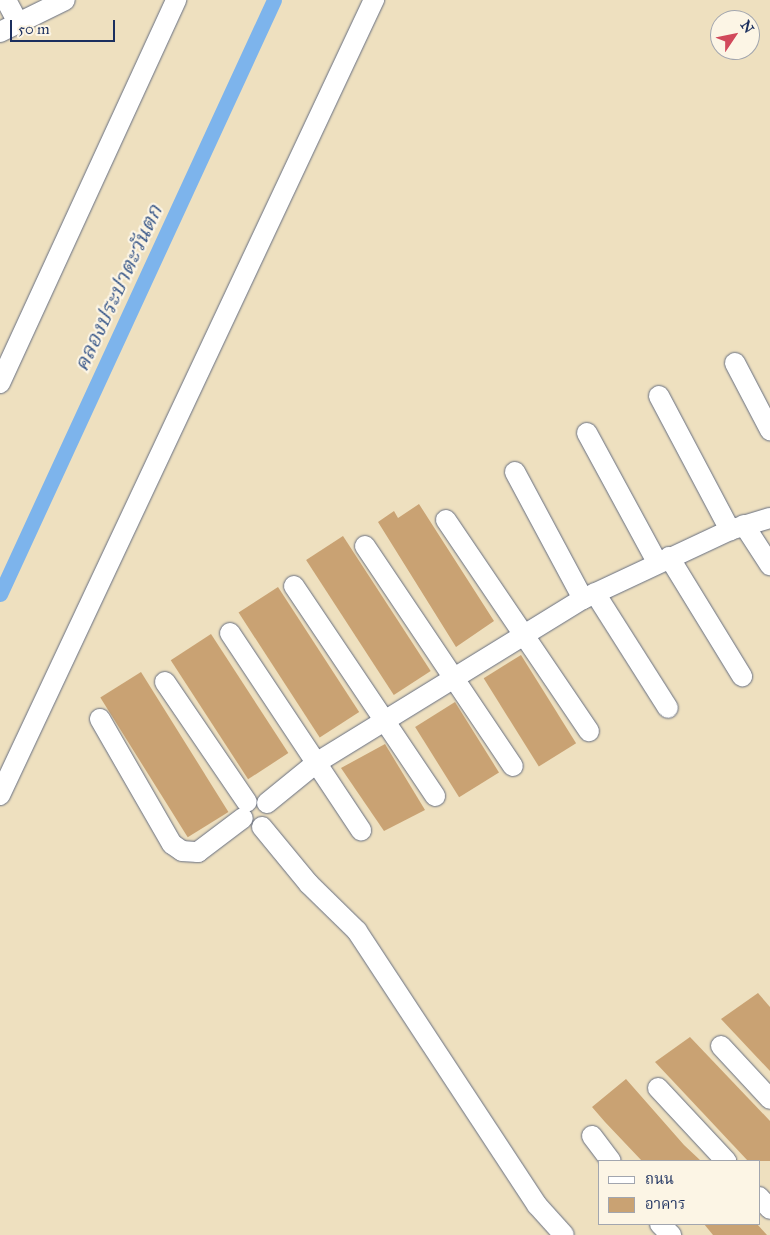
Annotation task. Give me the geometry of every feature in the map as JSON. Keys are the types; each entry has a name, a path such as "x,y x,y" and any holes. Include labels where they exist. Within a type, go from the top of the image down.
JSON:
{"street":[{"path":"6,0 9,28 65,0"},
{"path":"0,383 176,0"},
{"path":"0,795 374,0"},
{"path":"735,363 770,430"},
{"path":"659,396 737,528 770,565"},
{"path":"587,433 663,559 742,676"},
{"path":"515,472 589,596 668,708"},
{"path":"267,803 316,763 522,635 589,596 663,559 737,528 770,518"},
{"path":"446,520 522,635 589,731"},
{"path":"365,546 512,766"},
{"path":"294,586 435,796"},
{"path":"230,632 361,830"},
{"path":"165,682 245,810 251,826 262,826"},
{"path":"100,719 172,844 182,851 198,852 257,798 267,803 271,813 262,826"},
{"path":"262,826 309,884 357,932 538,1205 564,1235"},
{"path":"721,1046 770,1098"},
{"path":"658,1088 725,1160"},
{"path":"592,1136 610,1160"},
{"path":"760,1198 770,1209"},
{"path":"661,1225 671,1235"}],"building":[{"path":"419,504 494,621 456,647 378,522 394,511 398,518"},
{"path":"343,536 431,671 394,695 306,560"},
{"path":"278,587 359,712 320,738 239,613"},
{"path":"211,634 288,753 248,779 171,660"},
{"path":"521,655 576,743 539,767 484,678"},
{"path":"141,672 228,812 188,837 100,697"},
{"path":"455,702 499,772 459,797 415,727"},
{"path":"385,744 425,810 384,831 341,768"},
{"path":"758,993 770,1007 770,1071 721,1019"},
{"path":"690,1037 770,1121 770,1161 747,1160 655,1062"},
{"path":"626,1079 684,1145 700,1160 641,1160 592,1107"},
{"path":"705,1225 758,1225 767,1235 713,1235"}],"waterway":[{"name":"คลองประปาตะวันตก","path":"0,594 274,0"}]}
